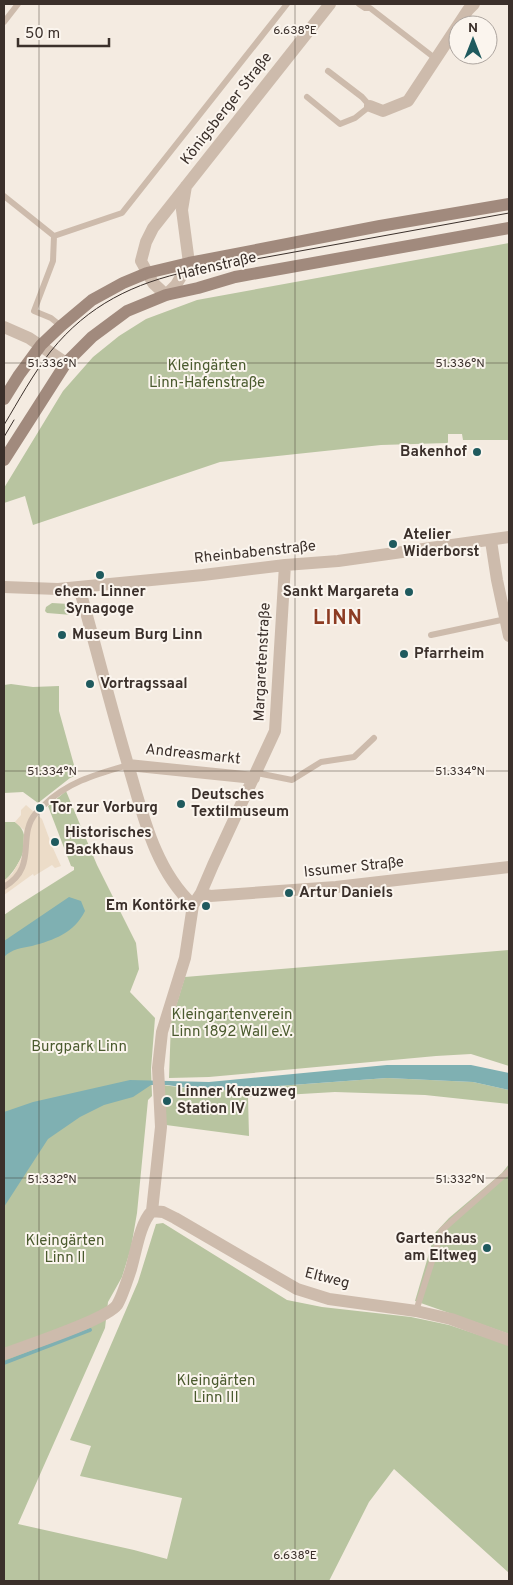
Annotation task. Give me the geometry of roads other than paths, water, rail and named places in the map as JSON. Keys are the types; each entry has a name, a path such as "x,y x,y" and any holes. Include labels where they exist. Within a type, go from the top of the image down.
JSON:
{"main road":[{"name":"Hafenstraße","path":"4,400 19,375 41,345 61,326 92,300 123,283 147,273 380,226 509,204"},
{"name":"Hafenstraße","path":"4,460 66,363 92,337 127,311 166,295 235,278 509,228"}],"street":[{"name":"Königsberger Straße","path":"147,273 142,261 146,242 153,228 330,4"},
{"path":"370,106 383,111 408,101 468,6"},
{"name":"Königsberger Straße","path":"186,186 182,210 189,263"},
{"path":"147,273 153,283 166,295 176,285 189,263"},
{"path":"4,327 41,345 66,363"},
{"name":"Rheinbabenstraße","path":"4,587 58,589 203,575 338,561 509,537"},
{"path":"491,540 509,636"},
{"name":"Margaretenstraße","path":"4,1354 93,1320 116,1306 130,1273 144,1224 147,1216 152,1211 161,1127 158,1068 162,1032 185,958 193,905 202,893 216,857 275,731 285,565"},
{"path":"79,587 145,824 157,852 180,893 193,905"},
{"name":"Andreasmarkt","path":"128,765 255,775"},
{"name":"Issumer Straße","path":"202,893 210,896 336,887 509,867"},
{"name":"Eltweg","path":"152,1211 162,1212 175,1218 296,1289 329,1299 416,1311 451,1319 509,1340"}],"lane":[{"path":"4,22 18,4"},
{"path":"54,236 122,213 287,4"},
{"path":"359,4 365,8 370,8 436,59"},
{"path":"307,97 340,124 355,118 370,106 362,97 328,71"},
{"path":"4,196 54,236"},
{"path":"54,236 53,261 34,311 51,318 61,326"},
{"path":"430,635 506,619"},
{"path":"255,775 292,780 320,762 354,757 374,738"},
{"path":"44,805 66,788 88,777 128,765"},
{"path":"4,887 22,870 26,857 28,825 36,813"},
{"path":"416,1311 442,1230 509,1171"}],"water":[{"path":"69,897 81,901 85,911 75,925 56,938 17,949 4,957 4,941"},
{"path":"387,1065 471,1065 509,1073 509,1090 473,1082 387,1078 210,1091 167,1085 151,1085 133,1097 104,1105 80,1117 48,1139 4,1207 4,1112 33,1102 130,1080 209,1082"}],"waterway":[{"path":"4,1363 90,1330"}],"tram line":[{"path":"4,425 38,369 65,335 96,309 131,289 190,271 509,213"},
{"path":"4,437 14,420"}],"place":[{"name":"Bakenhof","path":"477,452"},
{"name":"Atelier Widerborst","path":"393,544"},
{"name":"ehem. Linner Synagoge","path":"100,575"},
{"name":"Sankt Margareta","path":"409,592"},
{"name":"Museum Burg Linn","path":"62,635"},
{"name":"Pfarrheim","path":"404,654"},
{"name":"Vortragssaal","path":"90,684"},
{"name":"Deutsches Textilmuseum","path":"181,804"},
{"name":"Tor zur Vorburg","path":"40,808"},
{"name":"Historisches Backhaus","path":"55,842"},
{"name":"Artur Daniels","path":"289,893"},
{"name":"Em Kontörke","path":"206,906"},
{"name":"Linner Kreuzweg Station IV","path":"167,1101"},
{"name":"Gartenhaus am Eltweg","path":"487,1248"}],"district":[{"name":"LINN","path":"338,619"}],"park label":[{"name":"Kleingärten Linn-Hafenstraße","path":"207,374"},
{"name":"Kleingartenverein Linn 1892 Wall e.V.","path":"232,1024"},
{"name":"Burgpark Linn","path":"79,1047"},
{"name":"Kleingärten Linn II","path":"65,1250"},
{"name":"Kleingärten Linn III","path":"216,1390"}]}
